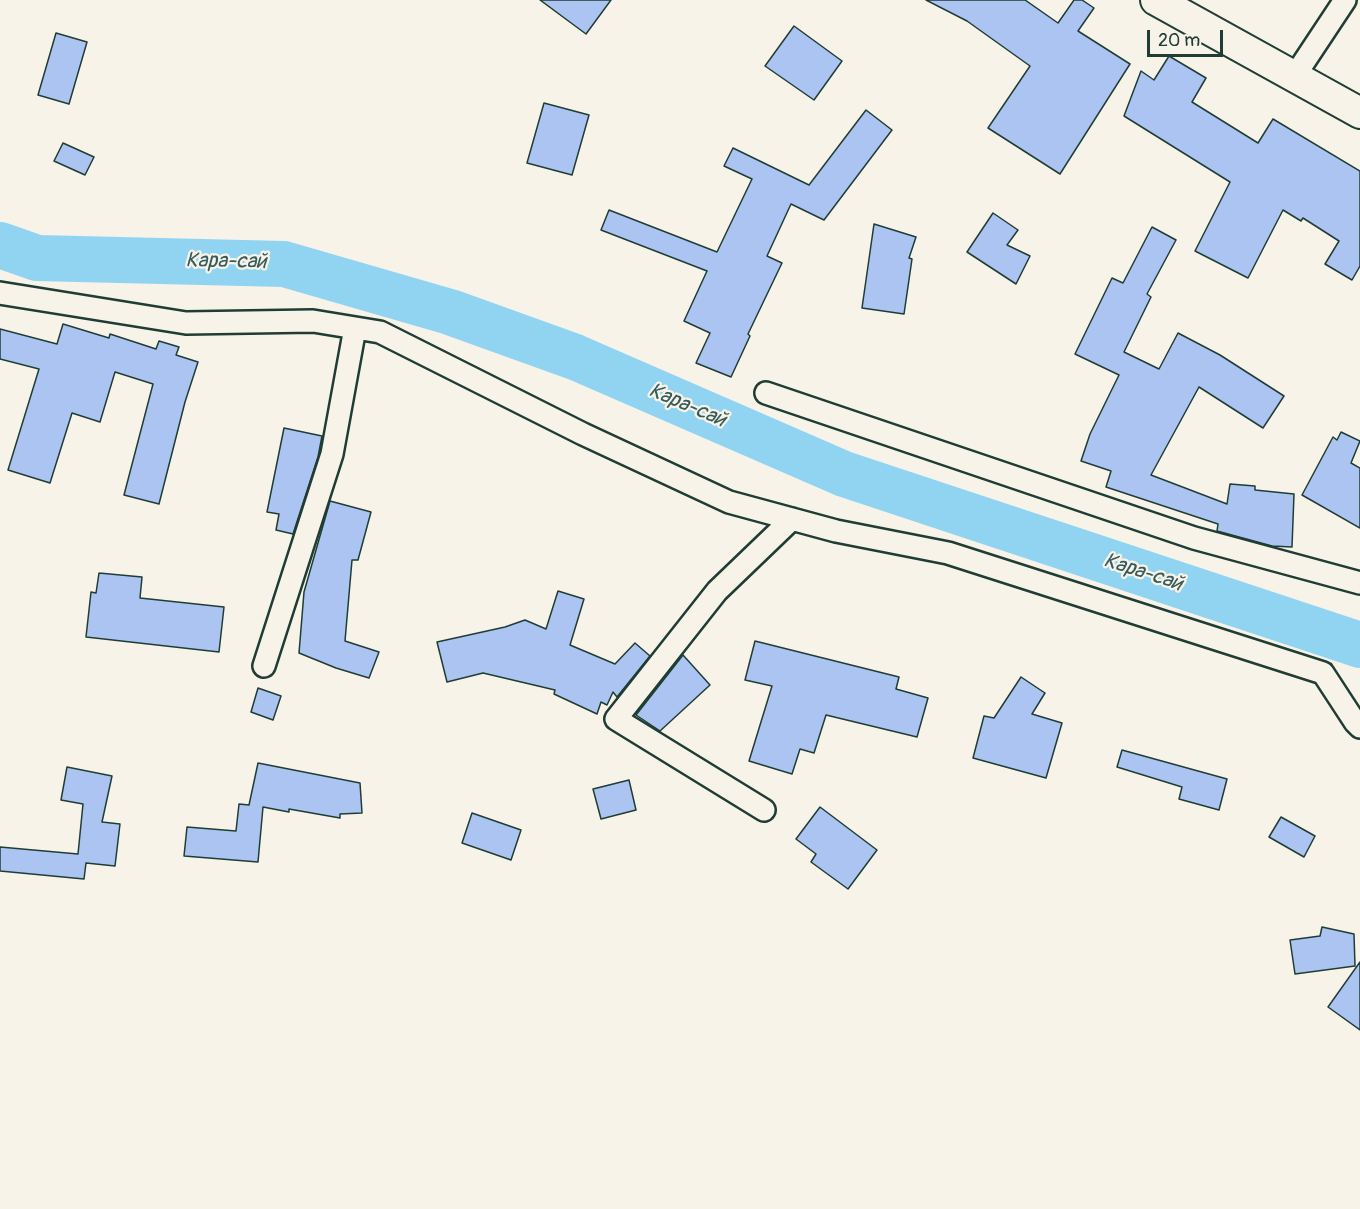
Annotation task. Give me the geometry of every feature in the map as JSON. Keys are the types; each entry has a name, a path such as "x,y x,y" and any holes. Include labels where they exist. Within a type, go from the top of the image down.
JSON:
{"main road":[{"path":"1156,0 1360,113"}],"street":[{"path":"1294,77 1345,0"},
{"path":"0,293 186,323 313,321 380,332 573,429 729,502 836,531 948,553 1323,674 1354,722 1360,727"},
{"path":"264,666 332,454 355,328"},
{"path":"766,393 1194,538 1360,583"},
{"path":"764,810 616,719 717,591 792,519"}],"building":[{"path":"540,0 611,0 586,34"},
{"path":"926,0 1025,0 1058,23 1074,0 1082,0 1094,8 1078,31 1130,64 1060,174 988,128 1030,66 967,21"},
{"path":"794,26 842,61 814,100 765,66"},
{"path":"56,33 87,42 69,104 38,95"},
{"path":"1169,56 1206,78 1192,102 1258,143 1273,119 1360,171 1360,266 1352,280 1325,264 1339,241 1303,218 1301,221 1283,210 1248,278 1195,251 1230,182 1124,116 1141,71 1154,80"},
{"path":"544,103 589,115 572,175 527,163"},
{"path":"866,110 892,130 824,220 791,204 767,256 782,263 748,334 750,336 731,377 696,363 710,333 684,321 707,271 601,230 609,210 717,252 752,179 724,166 733,148 809,185"},
{"path":"63,143 94,157 85,175 54,161"},
{"path":"993,213 1018,230 1007,245 1030,256 1016,284 967,252"},
{"path":"874,224 916,237 909,258 912,259 904,314 862,308"},
{"path":"1152,227 1176,240 1147,294 1151,297 1124,352 1159,369 1178,333 1220,355 1284,396 1263,428 1199,387 1151,475 1227,504 1230,484 1255,486 1255,490 1294,494 1292,547 1272,546 1217,531 1218,524 1106,487 1111,471 1081,461 1090,434 1119,375 1075,354 1112,278 1123,283"},
{"path":"63,324 109,338 110,334 156,349 159,341 179,347 176,355 198,362 185,402 159,504 124,495 153,384 115,372 100,422 72,413 50,483 8,470 39,369 0,359 0,329 57,344"},
{"path":"284,428 322,436 318,457 293,534 276,530 279,514 267,512"},
{"path":"1341,432 1360,441 1351,463 1360,468 1360,528 1302,495 1333,437 1337,440"},
{"path":"330,501 371,512 358,560 352,560 345,641 379,652 369,678 299,653 304,592"},
{"path":"99,573 142,577 140,598 224,607 219,652 86,637 91,592 96,593"},
{"path":"558,591 584,599 570,645 615,664 635,643 650,656 617,697 613,692 607,705 601,702 597,714 554,694 555,690 483,673 447,682 437,642 505,627 525,620 546,629"},
{"path":"755,641 899,677 896,689 928,698 917,737 826,715 814,753 800,749 792,774 749,761 772,686 745,680"},
{"path":"683,655 710,685 660,731 636,715"},
{"path":"1021,677 1045,693 1032,714 1062,723 1046,778 973,758 984,716 994,718"},
{"path":"258,688 281,696 273,720 251,712"},
{"path":"1122,750 1227,779 1219,810 1179,799 1182,787 1117,767"},
{"path":"258,763 360,783 362,813 340,814 340,818 263,807 258,862 184,856 187,827 236,831 239,804 249,805"},
{"path":"67,767 112,776 102,822 120,824 115,866 86,863 84,879 0,871 0,847 78,854 83,804 61,800"},
{"path":"629,780 636,810 601,819 593,789"},
{"path":"820,807 877,850 848,889 811,862 816,854 796,839"},
{"path":"472,813 521,830 511,860 462,843"},
{"path":"1281,817 1315,836 1304,857 1269,837"},
{"path":"1322,927 1354,934 1355,966 1295,974 1290,940 1320,936"},
{"path":"1360,962 1360,1030 1328,1007"}],"waterway":[{"name":"Кара-сай","path":"0,245 37,258 284,264 450,312 575,357 844,474 1360,645"}]}
